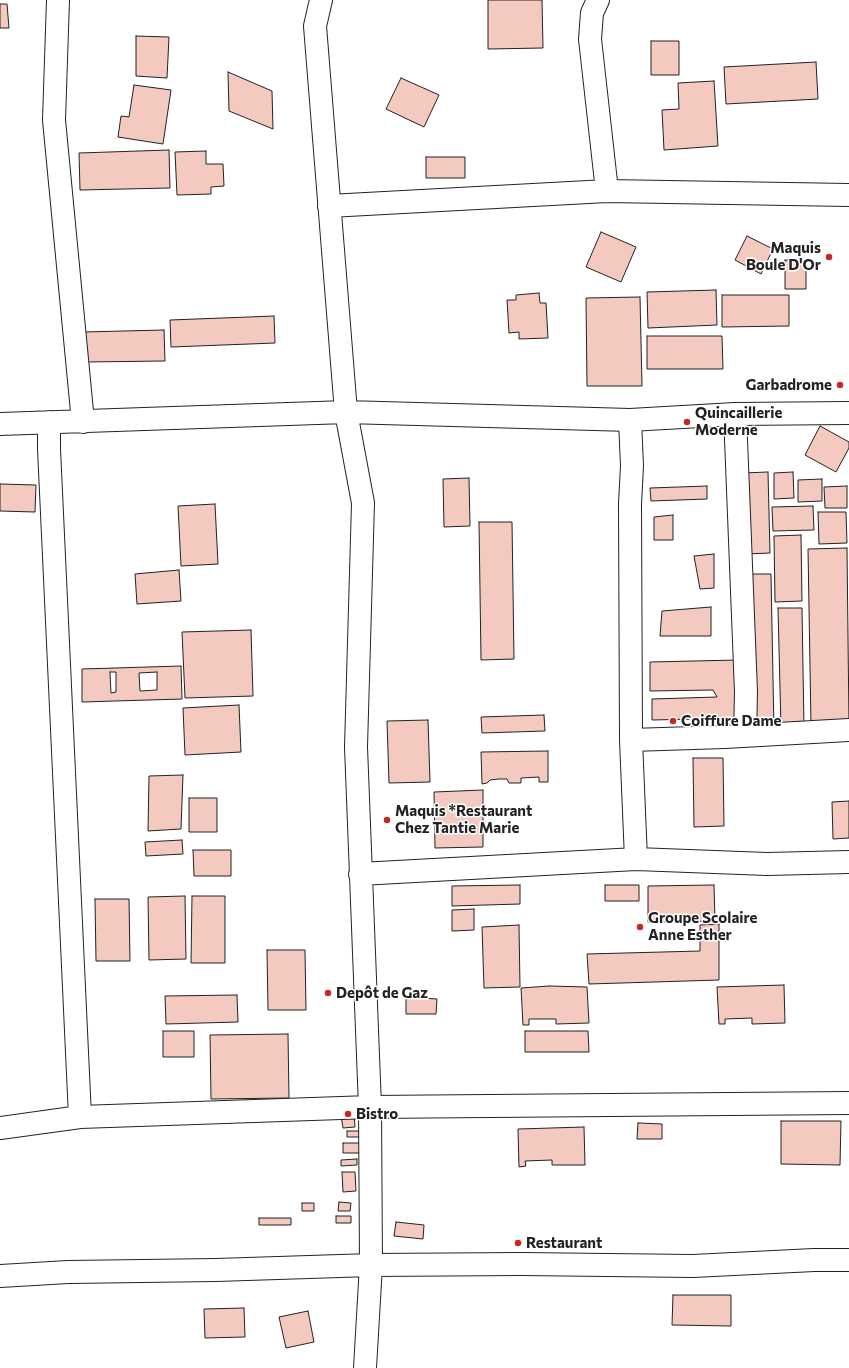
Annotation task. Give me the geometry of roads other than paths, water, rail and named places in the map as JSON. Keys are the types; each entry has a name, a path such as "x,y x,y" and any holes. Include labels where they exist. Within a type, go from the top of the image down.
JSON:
{"street":[{"path":"58,0 54,120 83,422"},
{"path":"321,0 315,26 346,412 363,503 356,747 370,1107 371,1265 365,1368"},
{"path":"598,0 592,13 590,39 607,191"},
{"path":"330,206 607,191 849,195"},
{"path":"0,424 346,412 630,420 735,414 849,412"},
{"path":"735,414 746,692 745,736"},
{"path":"630,420 632,466 630,504 631,740 636,859"},
{"path":"49,422 80,1117"},
{"path":"631,740 745,736 849,730"},
{"path":"360,874 636,859 767,864 849,862"},
{"path":"0,1128 80,1117 370,1107 849,1103"},
{"path":"0,1276 68,1272 216,1270 371,1265 522,1264 693,1266 814,1260 849,1260"}],"place":[{"name":"Maquis Boule D'Or","path":"829,257"},
{"name":"Garbadrome","path":"840,385"},
{"name":"Quincaillerie Moderne","path":"687,422"},
{"name":"Coiffure Dame","path":"673,721"},
{"name":"Maquis *Restaurant Chez Tantie Marie","path":"387,820"},
{"name":"Groupe Scolaire Anne Esther","path":"640,927"},
{"name":"Depôt de Gaz","path":"328,993"},
{"name":"Bistro","path":"348,1114"},
{"name":"Restaurant","path":"518,1243"}]}
